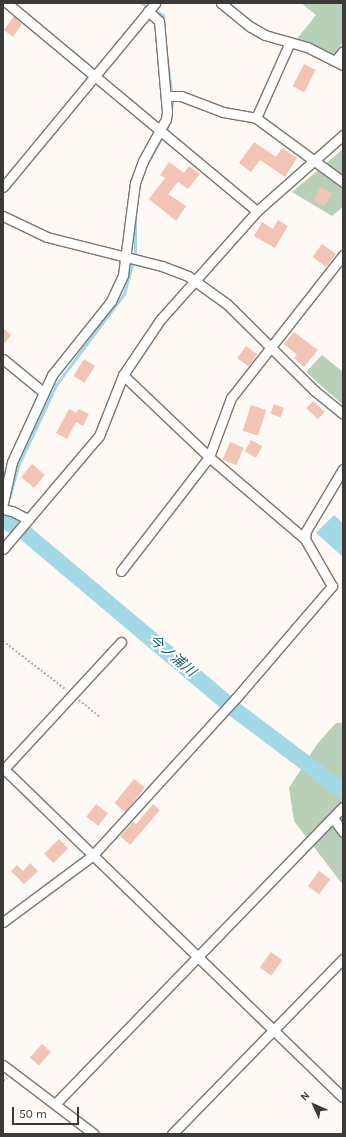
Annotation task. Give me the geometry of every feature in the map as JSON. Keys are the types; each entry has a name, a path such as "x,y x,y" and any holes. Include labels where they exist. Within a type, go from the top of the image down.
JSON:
{"street":[{"path":"7,3 94,77 257,211"},
{"path":"3,186 155,3"},
{"path":"221,3 251,28 307,47 339,63 343,51"},
{"path":"3,503 12,462 43,392 52,375 111,301 123,275 124,257 135,183 159,130 166,119 168,96 159,21 148,11"},
{"path":"256,118 290,42"},
{"path":"168,96 181,96 223,112 256,118 343,182"},
{"path":"3,549 99,436 123,375 160,320 257,211 343,135"},
{"path":"3,216 46,237 162,266 195,280 227,304 343,414"},
{"path":"121,571 209,456 231,398 272,348 343,255"},
{"path":"3,359 43,392"},
{"path":"3,922 92,856 236,698 332,586 305,539 209,456 123,375"},
{"path":"305,539 306,531 343,469"},
{"path":"3,509 12,511 28,519"},
{"path":"121,642 3,769 343,1097"},
{"path":"55,1104 343,807"},
{"path":"333,818 343,832"},
{"path":"172,1134 343,959"},
{"path":"3,1065 94,1134"}],"path":[{"path":"3,641 100,717"}],"green space":[{"path":"301,3 343,3 343,42 334,54 296,40 316,15"},
{"path":"343,149 343,207 332,216 292,192"},
{"path":"322,355 343,372 343,405 306,372"},
{"path":"336,723 343,723 343,885 294,821 289,788 317,744"}],"water":[{"path":"334,515 343,523 343,557 316,533"}],"building":[{"path":"14,16 22,24 13,37 4,30"},
{"path":"304,64 316,70 304,92 293,86"},
{"path":"254,142 276,157 282,148 297,158 285,177 260,160 251,172 239,163"},
{"path":"169,162 184,173 189,166 200,174 188,189 178,182 168,194 186,206 176,221 149,199 165,178 160,175"},
{"path":"321,187 332,194 324,207 313,200"},
{"path":"278,220 288,226 275,248 254,236 262,222 273,229"},
{"path":"322,244 336,254 326,267 313,257"},
{"path":"3,328 11,335 3,345"},
{"path":"294,332 318,350 304,367 294,358 297,355 284,344"},
{"path":"246,346 257,354 249,366 237,358"},
{"path":"84,359 95,366 84,383 73,376"},
{"path":"313,401 325,412 318,419 306,408"},
{"path":"274,404 284,408 280,417 270,413"},
{"path":"251,405 266,410 258,436 243,431"},
{"path":"69,409 76,413 79,409 89,414 83,426 76,422 67,439 56,433"},
{"path":"251,440 262,446 256,458 245,451"},
{"path":"230,442 244,448 236,465 223,459"},
{"path":"32,464 45,475 34,488 21,477"},
{"path":"134,779 145,788 125,812 114,803"},
{"path":"96,804 108,813 98,826 86,817"},
{"path":"153,804 160,810 130,845 120,836 133,822 136,824"},
{"path":"59,839 68,848 53,863 44,854"},
{"path":"30,863 38,871 24,884 11,871 17,865 23,871"},
{"path":"319,871 330,879 319,895 308,886"},
{"path":"271,952 282,960 271,976 260,967"},
{"path":"42,1044 51,1052 39,1065 30,1057"}],"waterway":[{"path":"142,3 148,7"},
{"path":"153,9 163,15 163,22"},
{"path":"166,49 172,94"},
{"path":"145,167 168,126 173,99"},
{"path":"138,188 142,176"},
{"path":"9,498 19,464 56,385 124,294 135,254 135,217"},
{"name":"今ノ浦川","path":"3,520 24,532 234,709 343,791"}]}
